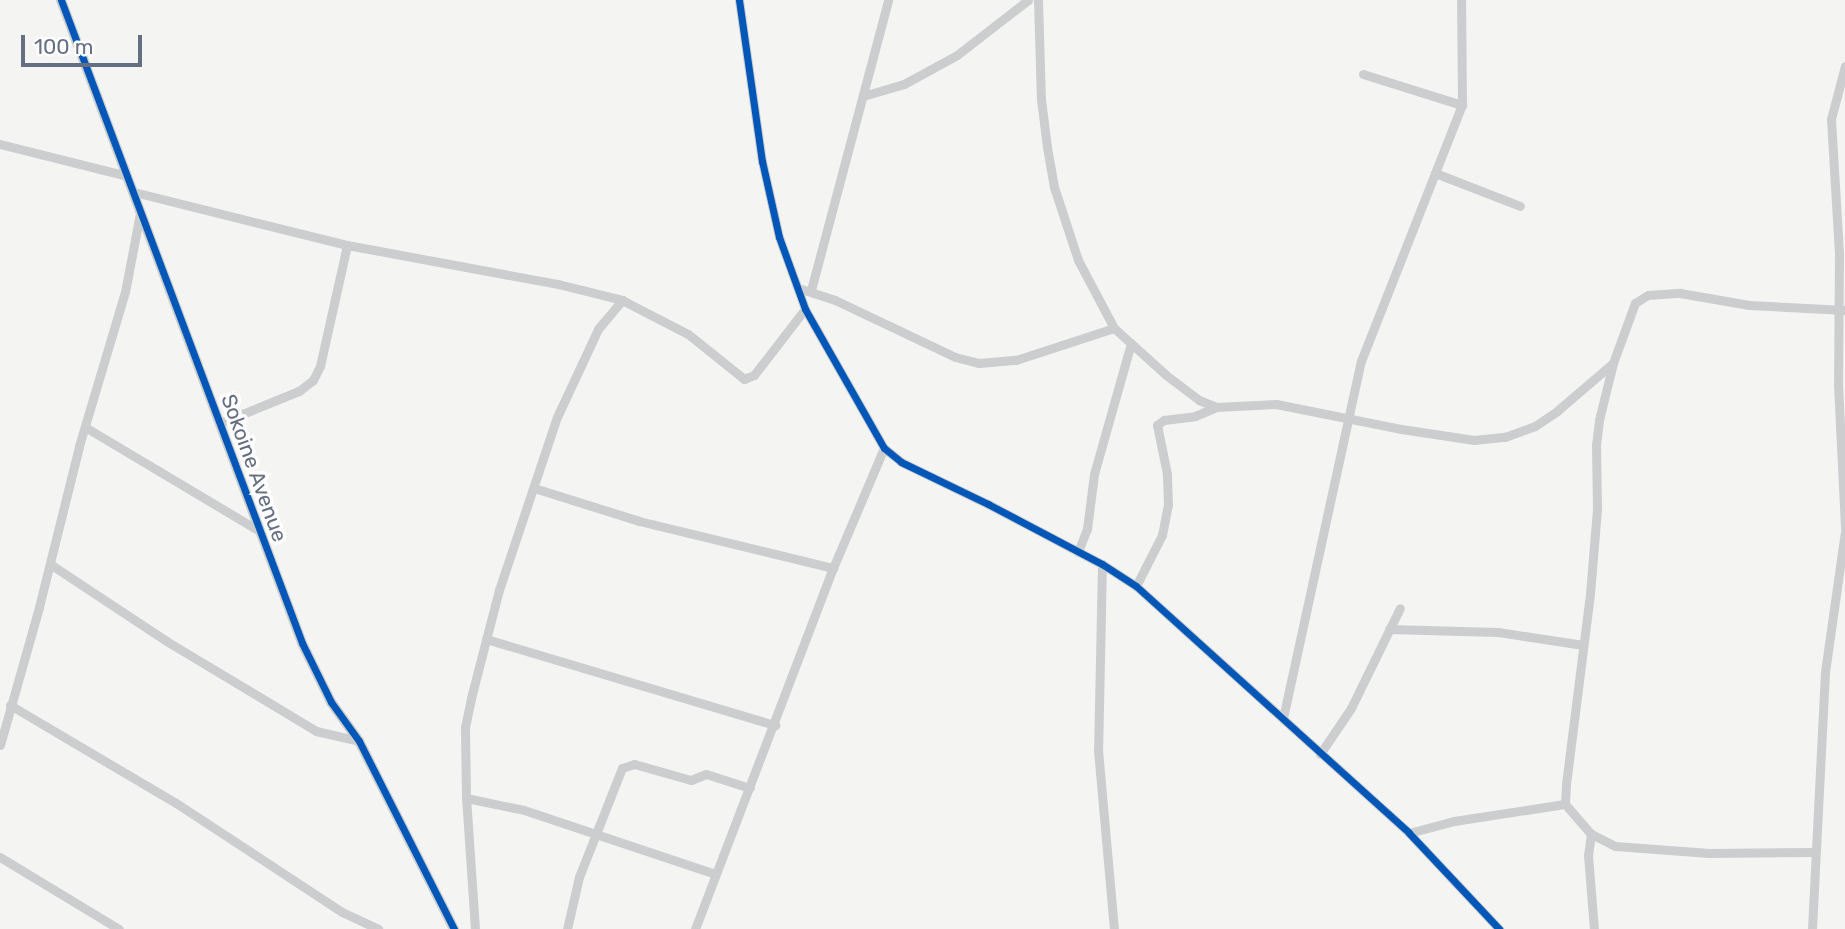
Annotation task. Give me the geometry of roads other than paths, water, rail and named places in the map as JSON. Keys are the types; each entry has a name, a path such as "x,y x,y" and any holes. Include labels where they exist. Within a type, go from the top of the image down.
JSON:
{"street":[{"name":"Sokoine Avenue","path":"61,0 134,192 139,214 220,423 256,529 316,674 331,702 359,741 454,929"},
{"path":"739,0 762,161 779,237 805,309 884,448 901,462 1102,565 1136,586 1409,833 1499,929"},
{"path":"811,290 888,0"},
{"path":"863,96 904,84 957,55 1028,0"},
{"path":"1038,0 1041,99 1054,187 1078,260 1114,328 1182,388 1216,407"},
{"path":"1283,718 1361,361 1373,324 1462,105 1461,0"},
{"path":"1812,929 1825,672 1845,530 1838,384 1843,311 1831,119 1845,66"},
{"path":"1363,74 1462,105"},
{"path":"0,144 127,176"},
{"path":"1435,173 1520,206"},
{"path":"134,192 347,245 558,284 622,300 688,334 744,379 754,375 805,309"},
{"path":"0,745 85,427 125,292 139,214"},
{"path":"220,423 299,391 313,380 323,354 347,245"},
{"path":"798,288 811,290 955,357 979,363 1016,360 1114,328"},
{"path":"1815,852 1646,850 1615,846 1591,834 1565,804 1570,735 1583,645 1597,509 1596,446 1612,363 1635,303 1648,295 1680,293 1749,305 1843,311"},
{"path":"475,929 466,798 465,727 499,590 557,417 598,329 622,300"},
{"path":"1077,552 1087,529 1094,474 1130,343"},
{"path":"1136,586 1162,535 1168,505 1167,474 1157,425 1164,420 1195,415 1216,407 1276,404 1474,440 1505,437 1521,433 1557,411 1612,363"},
{"path":"85,427 256,529"},
{"path":"695,929 833,568 884,448"},
{"path":"534,488 639,521 833,568"},
{"path":"50,564 168,642 316,731 359,741"},
{"path":"1102,565 1098,750 1114,929"},
{"path":"1320,754 1351,708 1399,607"},
{"path":"1389,629 1498,632 1583,645"},
{"path":"486,639 775,725"},
{"path":"10,705 177,803 342,912 378,929"},
{"path":"567,929 579,877 619,773 627,764 686,780 706,774 750,788"},
{"path":"466,798 524,810 715,874"},
{"path":"1409,833 1454,821 1565,804"},
{"path":"1591,834 1588,855 1594,929"},
{"path":"0,857 119,929"}]}
